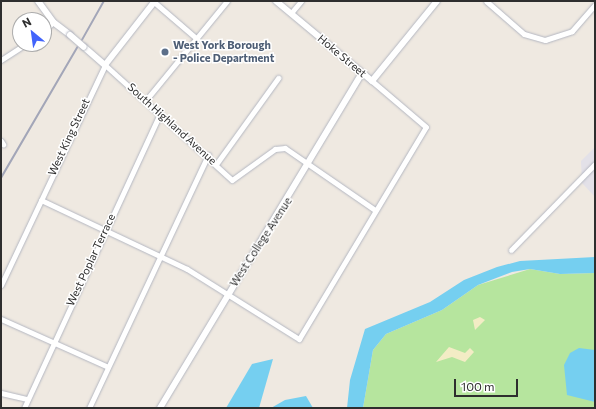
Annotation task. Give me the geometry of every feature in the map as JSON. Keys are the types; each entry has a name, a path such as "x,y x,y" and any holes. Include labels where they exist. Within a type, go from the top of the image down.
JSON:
{"street":[{"name":"South Highland Avenue","path":"38,1 53,22 146,100 208,155 232,180 274,149 285,148 308,166 375,210"},
{"path":"146,100 227,1"},
{"name":"Hoke Street","path":"276,1 361,75 372,81 426,127 375,210"},
{"path":"291,13 301,1"},
{"path":"372,81 437,1"},
{"path":"486,1 524,34 553,40 572,31 595,5"},
{"path":"155,2 197,39"},
{"name":"West King Street","path":"1,285 105,65 155,2"},
{"path":"1,60 14,52"},
{"name":"West College Avenue","path":"160,408 308,166 361,75"},
{"path":"216,163 278,78"},
{"name":"West Poplar Terrace","path":"24,408 52,342 160,114"},
{"path":"89,408 106,366 208,155"},
{"path":"511,250 595,164"},
{"path":"41,200 105,231 160,255 229,293 298,339 375,210"},
{"path":"1,319 106,366"},
{"path":"1,394 27,399"}],"shaded area":[{"path":"595,147 595,197 582,183 581,161"}],"green space":[{"path":"530,269 560,274 595,273 595,408 363,408 373,350 386,334 442,310 478,285"}],"sand":[{"path":"480,317 485,320 475,330 473,320"},
{"path":"449,347 465,353 470,348 474,352 465,362 452,357 436,362"}],"water":[{"path":"595,257 595,273 560,274 530,269 512,272 478,285 442,310 386,334 373,350 363,408 347,408 350,380 365,329 430,302 464,280 497,267 520,261"},
{"path":"579,348 595,350 595,402 567,395 564,365 570,353"},
{"path":"273,359 259,408 226,408 252,364"},
{"path":"306,396 313,408 271,408 285,400"}],"railway":[{"path":"82,40 104,1"},
{"path":"1,178 77,48"}],"place":[{"name":"West York Borough - Police Department","path":"165,52"}]}
